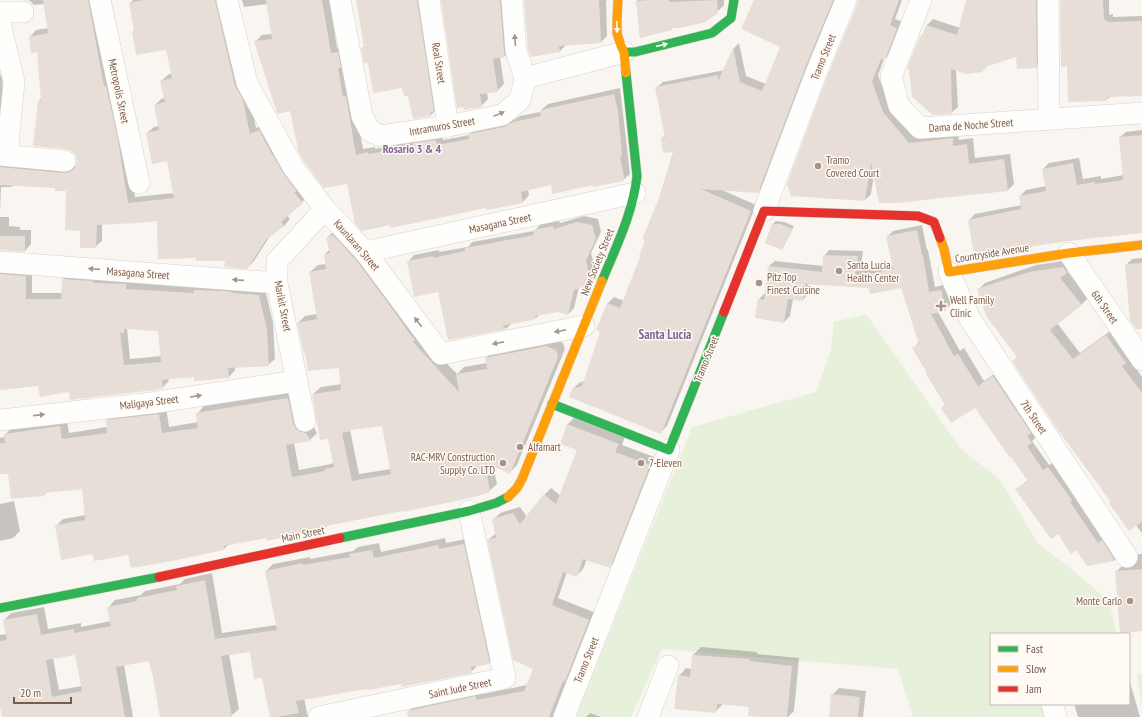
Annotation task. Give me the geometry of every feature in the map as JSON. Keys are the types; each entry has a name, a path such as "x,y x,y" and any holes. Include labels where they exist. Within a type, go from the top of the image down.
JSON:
{"street":[{"name":"Metropolis Street","path":"100,0 139,183"},
{"name":"Kaunlaran Street","path":"228,0 247,83 293,167 325,209 365,252 441,354 584,326"},
{"name":"Intramuros Street","path":"340,0 362,116 370,131 381,136 448,126 502,115 520,100 525,78"},
{"name":"Real Street","path":"429,0 448,126"},
{"path":"512,0 516,51 525,78 624,52 635,52 712,34 731,18 734,0"},
{"name":"New Society Street","path":"552,404 628,217 635,193 637,176 624,52 619,44 617,31 618,0"},
{"name":"Tramo Street","path":"564,717 764,211 816,72 846,0"},
{"name":"Dama de Noche Street","path":"921,0 891,78 899,106 920,128 1142,113"},
{"path":"1048,0 1049,120"},
{"path":"0,12 23,12"},
{"path":"0,23 14,82 3,155 65,161"},
{"name":"Masagana Street","path":"365,252 635,193"},
{"name":"Marikit Street","path":"305,421 277,283 277,261 325,209"},
{"name":"Countryside Avenue","path":"764,211 918,216 934,222 944,249 949,272 1069,253 1142,245"},
{"name":"6th Street","path":"1069,253 1142,360"},
{"name":"Masagana Street","path":"0,262 277,283"},
{"name":"7th Street","path":"949,272 970,319 1127,557"},
{"name":"Maligaya Street","path":"0,420 151,403 297,381"},
{"path":"552,404 669,450"},
{"name":"Main Street","path":"0,608 126,584 470,511 498,503 509,496 517,488 552,404"},
{"name":"Saint Jude Street","path":"319,717 504,678 470,511"},
{"path":"648,717 668,666"},
{"path":"1052,705 1056,717"}],"green space":[{"path":"866,314 960,448 1000,480 1038,543 1109,601 1117,633 990,633 990,705 1041,705 1045,717 913,717 898,669 662,649 631,717 576,717 692,427 816,392 831,350 834,322"},
{"path":"1142,673 1142,708 1137,674"}],"building":[{"path":"43,0 88,0 104,86 106,86 118,140 128,203 174,198 167,161 152,164 146,133 159,130 154,105 165,102 160,81 172,78 166,50 136,55 132,31 134,31 129,3 144,0 215,0 235,86 243,100 250,134 259,130 283,173 297,192 294,192 303,203 281,222 284,226 266,240 247,269 224,267 225,261 196,261 196,258 158,259 157,221 97,225 96,248 80,248 80,231 65,230 66,191 55,191 55,188 0,185 0,167 64,173 70,172 75,168 77,162 76,156 72,151 66,149 33,146 38,101 41,101 37,52 31,53 29,37 48,33"},
{"path":"266,0 322,0 331,53 338,52 341,68 338,68 343,97 346,96 356,155 368,152 369,154 413,145 412,143 436,140 437,145 469,139 468,134 504,127 513,122 541,116 540,110 614,94 618,111 622,155 620,156 624,181 593,187 593,185 552,194 551,185 521,192 523,203 487,210 486,208 391,228 390,225 362,231 355,224 347,184 324,188 303,160 297,149 290,111 277,113 254,41 272,39"},
{"path":"356,0 417,0 434,111 431,112 431,116 413,119 408,96 404,96 402,88 373,93 368,63 364,64 361,48 364,47"},
{"path":"441,0 500,0 505,57 493,59 498,92 480,94 482,107 464,110 463,107 457,108"},
{"path":"524,0 599,0 601,43 559,46 560,52 531,57 528,49"},
{"path":"669,0 669,2 717,0 718,13 706,22 680,28 672,28 672,30 640,38 636,1"},
{"path":"754,0 833,0 805,68 758,193 701,189 751,211 661,434 569,397 572,389 582,386 600,332 596,330 607,303 620,308 640,257 639,256 645,240 642,239 659,198 673,152 663,153 661,138 665,137 655,87 718,75 718,81 733,48 740,82 762,91 780,47 741,29"},
{"path":"858,0 899,0 890,25 897,28 885,60 881,59 872,82 883,112 909,143 953,138 953,146 967,144 969,164 1004,159 1008,191 897,203 879,203 871,163 865,201 791,196 787,184 827,77"},
{"path":"966,0 1036,0 1037,68 1017,69 1016,57 988,66 982,72 966,74 951,69 952,114 933,115 912,97 909,69 907,68 926,25 957,35"},
{"path":"1060,0 1103,0 1104,20 1107,20 1107,22 1142,21 1142,96 1107,97 1107,101 1068,102 1067,66 1061,67"},
{"path":"1142,135 1142,233 1068,241 974,255 968,220 1021,209 1019,196 1046,191 1042,169 1073,163 1077,185 1123,180 1119,137"},
{"path":"577,222 592,225 596,239 586,260 590,278 586,287 574,290 568,315 558,312 535,316 536,319 502,326 508,329 448,340 438,292 414,297 407,261 433,256 433,258 465,251 465,248 534,235 533,230 553,226 554,229"},
{"path":"772,224 781,224 792,229 782,250 765,243"},
{"path":"917,230 929,292 941,290 946,311 931,314 954,356 958,354 978,386 993,376 1031,433 1027,436 1032,443 1027,446 1043,470 1048,467 1072,500 1070,502 1098,543 1102,540 1115,561 1087,566 1076,550 1071,554 1058,534 1051,539 1015,489 1028,481 975,408 951,423 941,408 945,405 912,348 919,344 901,288 870,294 868,288 805,284 803,301 788,299 784,323 755,318 758,299 764,300 768,266 822,272 823,255 858,256 855,277 893,269 886,236"},
{"path":"333,235 356,260 415,340 413,342 459,392 456,374 487,369 485,358 546,346 556,350 558,357 510,474 485,463 490,492 485,494 402,512 326,526 326,528 267,541 266,538 224,546 224,550 172,561 131,568 128,555 94,561 93,554 61,560 55,525 85,520 82,489 44,493 44,496 11,499 8,474 0,474 0,443 5,443 4,434 60,426 62,439 107,433 106,420 159,414 162,433 198,428 196,413 287,398 293,423 296,429 306,433 311,441 286,445 292,477 325,471 325,469 334,467 328,439 320,440 312,394 341,390 339,368 308,371 297,323 317,319 309,272 326,269 324,254 330,253 326,238","holes":["382,426 391,474 352,481 342,433 351,430"]},
{"path":"0,236 25,236 25,252 0,250"},
{"path":"1142,263 1142,329 1136,329 1130,321 1125,264"},
{"path":"1063,267 1067,273 1060,278 1082,305 1050,330 1073,359 1106,335 1126,363 1122,366 1142,393 1142,522 1129,531 1109,503 1111,502 1055,426 1012,361 1017,357 986,316 977,289 1029,272"},
{"path":"0,274 26,276 26,299 61,299 62,279 93,281 93,283 126,284 126,289 194,293 194,290 223,291 259,295 267,330 269,366 228,368 229,378 194,381 194,377 162,380 163,389 70,400 69,392 40,397 38,386 0,390","holes":["124,329 158,331 161,362 124,365 120,333 124,333"]},
{"path":"567,424 619,444 615,452 650,465 610,568 583,559 577,577 563,572 552,605 589,620 549,717 408,717 407,711 476,696 476,700 524,691 533,669 513,660 487,539 496,538 492,519 513,513 520,524 544,494 556,504 577,450 560,444"},
{"path":"464,544 490,664 471,667 472,673 401,687 401,684 296,701 299,713 270,717 262,678 254,679 250,652 221,656 232,717 160,717 149,661 116,667 125,717 2,717 0,707 0,641 7,640 3,620 37,614 41,635 74,629 74,633 111,626 107,607 137,601 137,598 177,590 176,586 205,580 215,639 277,630 265,571 303,563 303,565 350,557 349,554 372,550 374,558 438,545 439,549","holes":["75,655 82,691 52,697 46,660"]},
{"name":"Monte Carlo","path":"1142,569 1142,631 1120,633 1115,571"},
{"path":"692,655 750,659 750,661 792,666 787,717 748,716 749,707 717,704 716,713 674,709 678,675 690,677"},
{"path":"831,694 860,697 858,717 829,717"}],"traffic: fast":[{"path":"624,52 635,52 712,33 731,18 734,0"},
{"path":"602,281 628,217 637,176 626,73"},
{"path":"552,404 669,450 724,312"},
{"path":"340,538 469,511 496,503 508,497"},
{"path":"0,608 159,577"}],"traffic: slow":[{"path":"618,0 617,33 624,52 626,73"},
{"path":"940,238 949,272 1069,253 1142,245"},
{"path":"508,497 517,488 522,479 602,281"}],"traffic: jam":[{"path":"724,312 764,211 918,216 934,222 940,238"},
{"path":"159,577 340,538"}],"place":[{"name":"Tramo Covered Court","path":"818,166"},
{"name":"Santa Lucia Health Center","path":"839,271"},
{"name":"Pitz Top Finest Cuisine","path":"759,283"},
{"name":"Well Family Clinic","path":"941,306"},
{"name":"Alfamart","path":"520,447"},
{"name":"RAC-MRV Construction Supply Co. LTD","path":"503,463"},
{"name":"7-Eleven","path":"641,463"},
{"name":"Monte Carlo","path":"1130,601"}],"district":[{"name":"Rosario 3 & 4","path":"412,149"},
{"name":"Santa Lucia","path":"665,334"}]}
